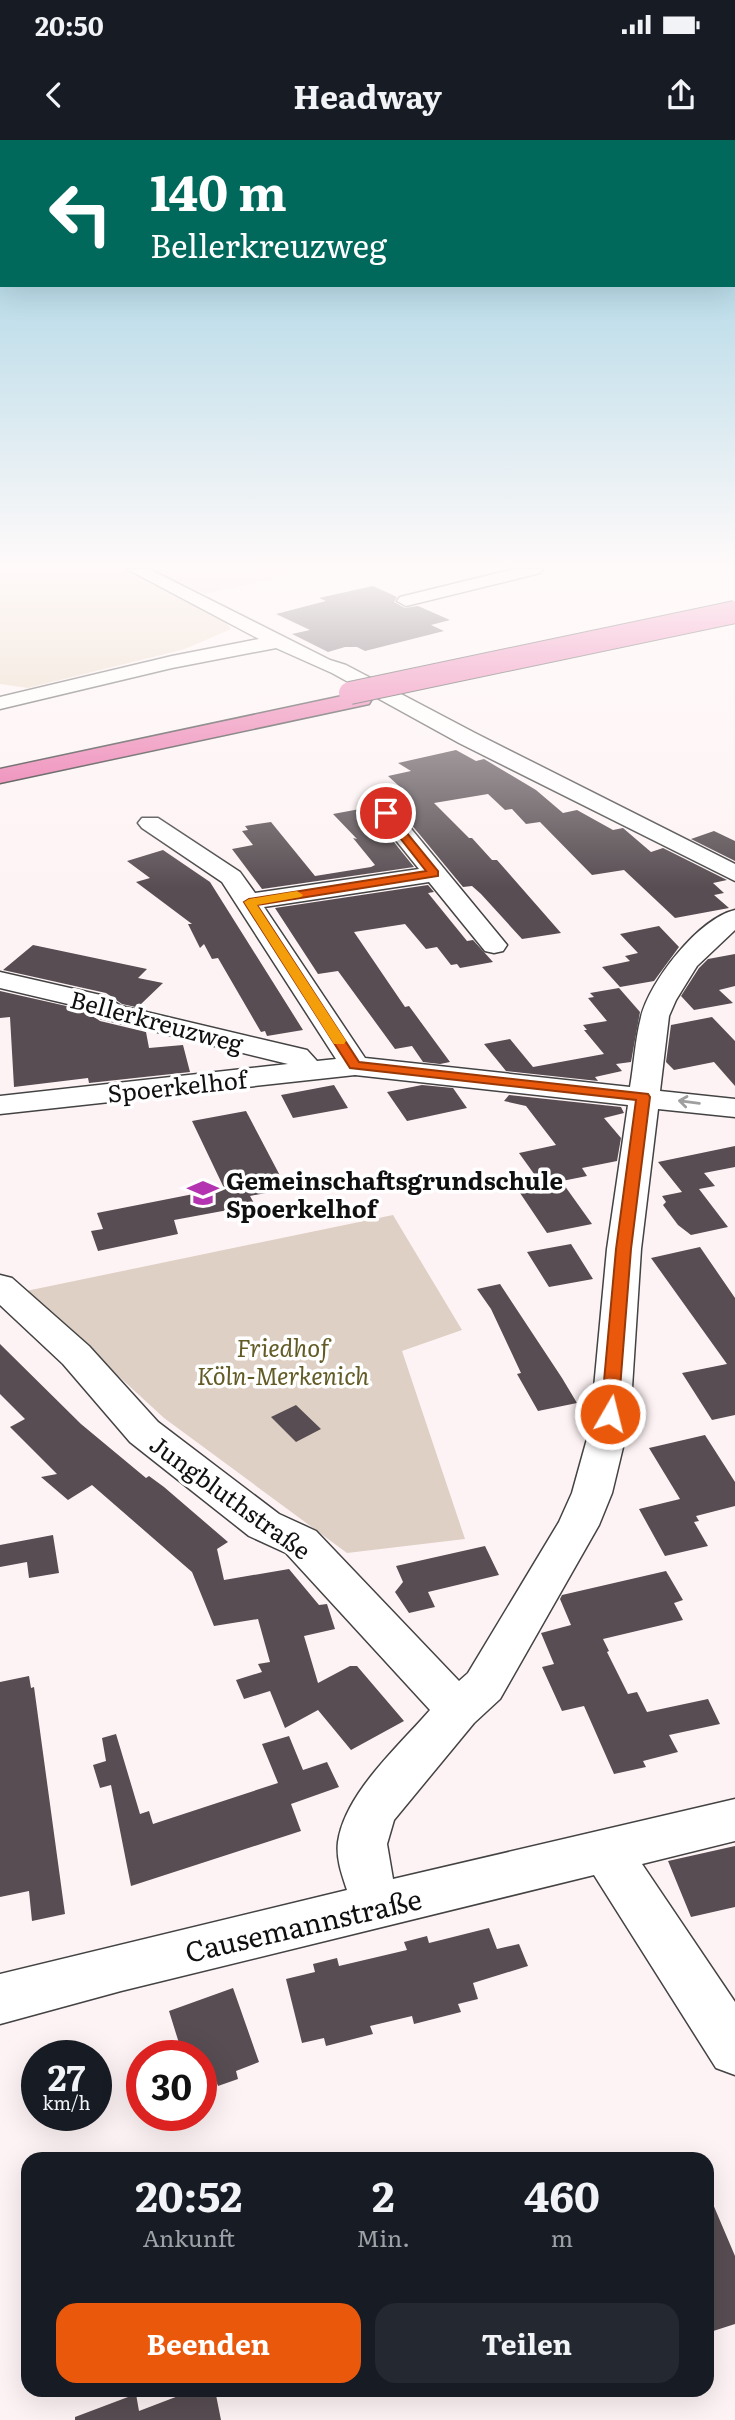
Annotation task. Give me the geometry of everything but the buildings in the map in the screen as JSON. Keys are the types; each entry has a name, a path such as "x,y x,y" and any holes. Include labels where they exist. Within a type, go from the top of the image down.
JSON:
{"highway":[{"path":"0,776 448,675"},
{"path":"0,763 133,734 459,675"}],"street":[{"path":"0,703 116,675"},
{"path":"351,675 467,738 735,874"},
{"path":"386,813 494,945"},
{"path":"150,823 232,877 355,1066 735,1108"},
{"path":"249,902 434,874"},
{"path":"378,1906 363,1865 360,1843 367,1822 377,1805 458,1710 484,1686 578,1525 592,1493 606,1440 614,1388 624,1249 655,1016 666,989 696,946 735,918"},
{"name":"Bellerkreuzweg","path":"0,980 95,1002 111,1012 297,1056 309,1070"},
{"name":"Spoerkelhof","path":"0,1105 355,1066"},
{"name":"Jungbluthstraße","path":"0,1286 76,1355 144,1432 264,1525 301,1542 458,1710"},
{"name":"Causemannstraße","path":"0,1999 735,1819"},
{"path":"606,1851 735,2049"}],"shaded area":[{"path":"0,675 79,675 28,688 0,684"}],"green space":[{"name":"Friedhof Köln-Merkenich","path":"393,1215 462,1330 402,1351 465,1539 347,1553 164,1418 26,1291"}],"slow traffic":[{"path":"297,895 249,902 339,1041"}],"place":[{"name":"Gemeinschaftsgrundschule Spoerkelhof","path":"203,1193"}],"route":[{"path":"386,813 434,874 249,902 355,1066 643,1097 624,1249 610,1414"}]}
